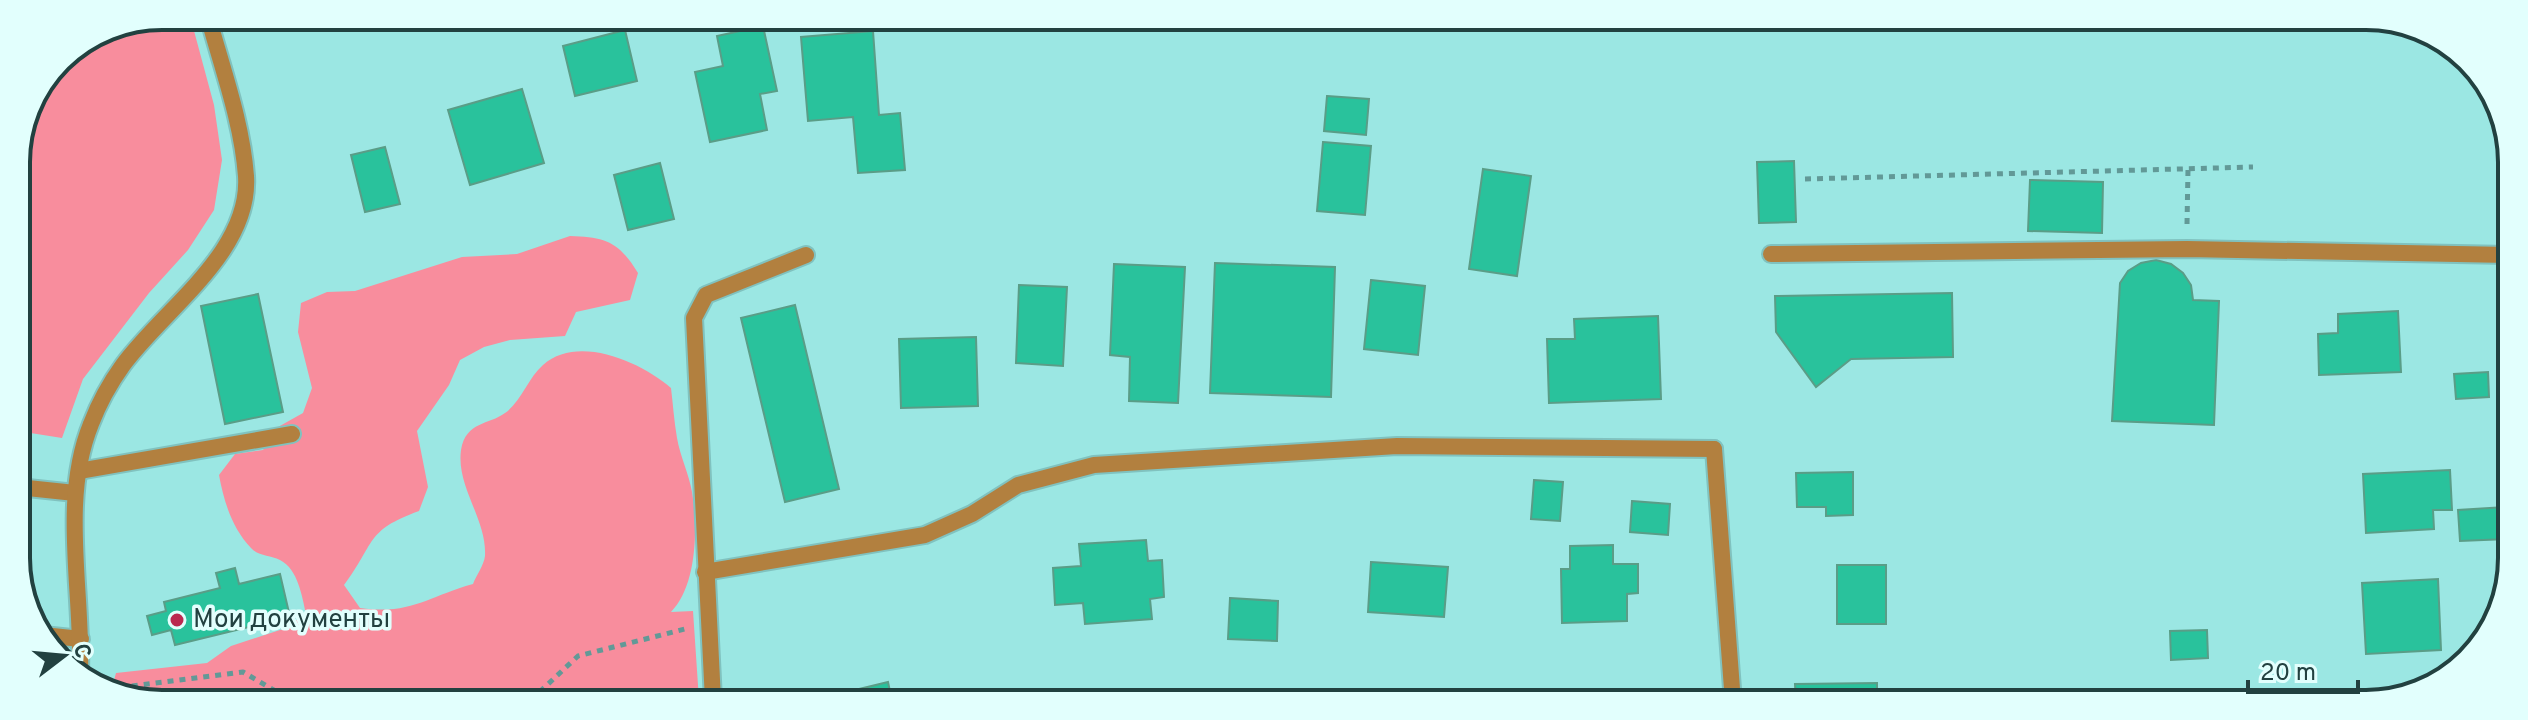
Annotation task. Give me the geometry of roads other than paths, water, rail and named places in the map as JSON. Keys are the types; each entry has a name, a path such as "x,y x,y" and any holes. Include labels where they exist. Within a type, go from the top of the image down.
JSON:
{"street":[{"path":"80,661 75,493 90,426 123,365 226,248 242,217 246,179 240,136 212,30"},
{"path":"1771,254 2187,249 2498,255"},
{"path":"712,690 694,318 706,295 806,255"},
{"path":"79,471 292,434"},
{"path":"705,572 925,535 972,514 1018,485 1094,465 1397,446 1714,449 1732,690"},
{"path":"30,488 75,493"},
{"path":"56,636 81,639"}],"place":[{"name":"Мои документы","path":"177,620"}]}
